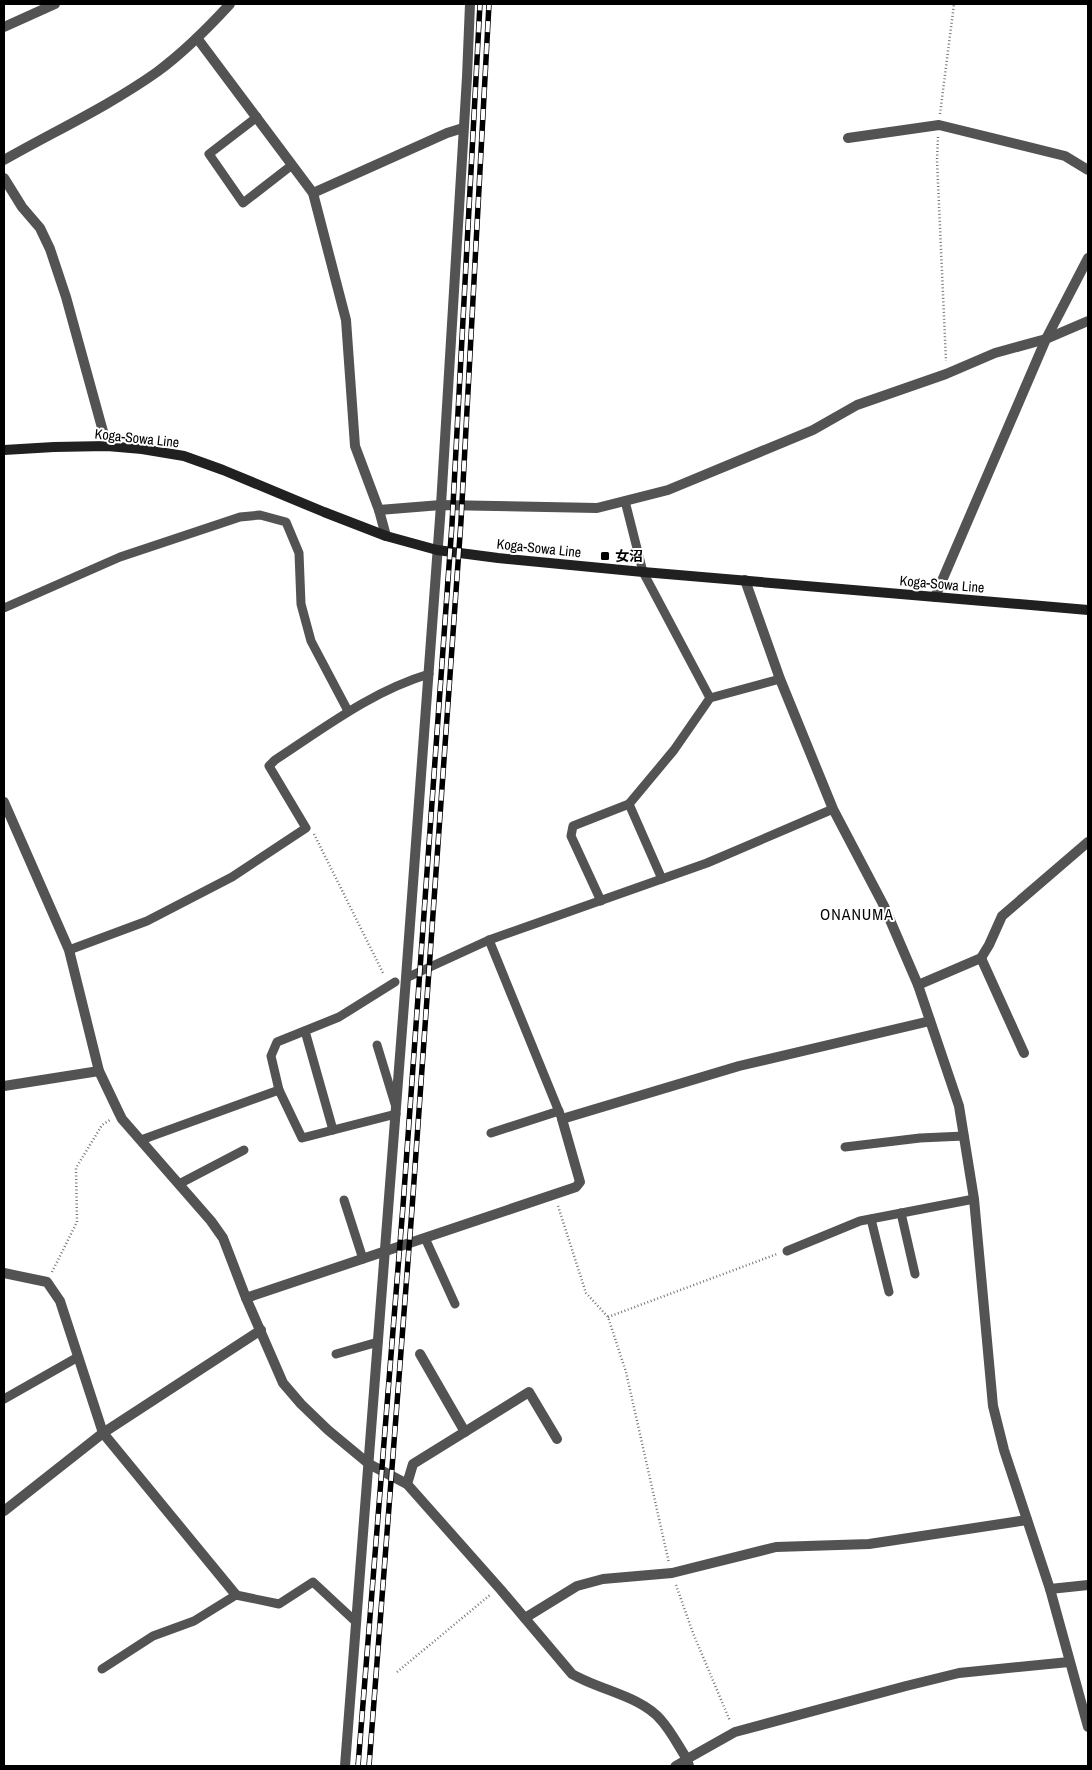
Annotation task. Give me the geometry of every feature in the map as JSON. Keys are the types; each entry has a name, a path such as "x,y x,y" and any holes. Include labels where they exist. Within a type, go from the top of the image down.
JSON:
{"main road":[{"name":"Koga-Sowa Line","path":"4,450 106,446 142,449 184,456 386,536 438,550 498,558 643,572 1088,610"}],"street":[{"path":"4,27 55,4"},
{"path":"4,160 111,102 157,72 185,50 230,4"},
{"path":"345,1766 438,550 470,4"},
{"path":"197,38 313,193 346,320 355,446 379,510 386,536"},
{"path":"848,138 939,125 1065,156 1088,170"},
{"path":"313,193 447,133 463,128"},
{"path":"4,178 22,207 40,228 50,249 66,297 106,446"},
{"path":"935,597 1046,339 1088,258"},
{"path":"379,510 441,505 598,508 668,490 813,430 857,405 946,374 995,353 1046,339 1088,321"},
{"path":"745,580 780,679 834,809 884,906 918,985 959,1106 974,1199 993,1406 1004,1450 1050,1589 1088,1727"},
{"path":"4,802 69,950 99,1071 119,1113 122,1119 211,1221 223,1238 246,1298 283,1383 301,1404 328,1430 368,1464 406,1484 498,1587 572,1674 644,1706 661,1720 688,1763 735,1732 959,1673 1070,1662"},
{"path":"918,985 981,958 990,945 1002,916 1088,842"},
{"path":"981,958 1024,1053"},
{"path":"246,1298 576,1187 580,1182 560,1115 739,1066 930,1021"},
{"path":"4,1086 99,1071"},
{"path":"4,1272 47,1282 60,1301 102,1434 236,1595"},
{"path":"4,1511 102,1434 261,1330"},
{"path":"420,1354 465,1432"},
{"path":"406,1484 413,1464 529,1392 557,1439"},
{"path":"525,1618 577,1586 603,1579 672,1573 776,1547 869,1544 1027,1520"},
{"path":"1050,1589 1088,1585"}],"lane":[{"path":"257,117 209,154 243,203 292,165"},
{"path":"625,501 643,572 710,698"},
{"path":"4,608 120,557 240,517 260,515 286,522 299,553 301,604 311,641 348,711"},
{"path":"69,950 147,921 232,877 306,828 269,766 348,711 397,685 429,674"},
{"path":"601,901 571,836 573,826 629,804 674,750 710,698 780,679"},
{"path":"629,804 662,879"},
{"path":"406,978 488,940 706,863 834,809"},
{"path":"488,940 560,1115 490,1133"},
{"path":"378,1045 396,1111 302,1138 279,1090 271,1056 277,1042 339,1017 395,982"},
{"path":"305,1031 333,1130"},
{"path":"140,1140 279,1090"},
{"path":"845,1147 920,1138 964,1136"},
{"path":"178,1184 244,1150"},
{"path":"787,1251 860,1221 974,1199"},
{"path":"344,1200 363,1259"},
{"path":"901,1213 915,1274"},
{"path":"871,1219 889,1292"},
{"path":"425,1238 455,1304"},
{"path":"336,1354 378,1342"},
{"path":"4,1399 78,1357"},
{"path":"102,1670 153,1636 194,1621 236,1595 278,1604 313,1582 356,1622"},
{"path":"675,1766 688,1763"}],"path":[{"path":"946,374 937,160 939,125 954,4"},
{"path":"306,828 312,830 316,836 386,977 395,982"},
{"path":"47,1282 77,1222 76,1168 102,1125 119,1113"},
{"path":"555,1194 586,1293 608,1317 626,1372 672,1573 693,1633 735,1732"},
{"path":"608,1317 787,1251"},
{"path":"397,1672 498,1587"}],"railway":[{"path":"358,1766 403,1206 452,524 480,4"},
{"path":"369,1766 412,1209 461,521 489,4"}],"place":[{"name":"女沼","path":"605,556"}],"district":[{"name":"ONANUMA","path":"857,914"}]}
